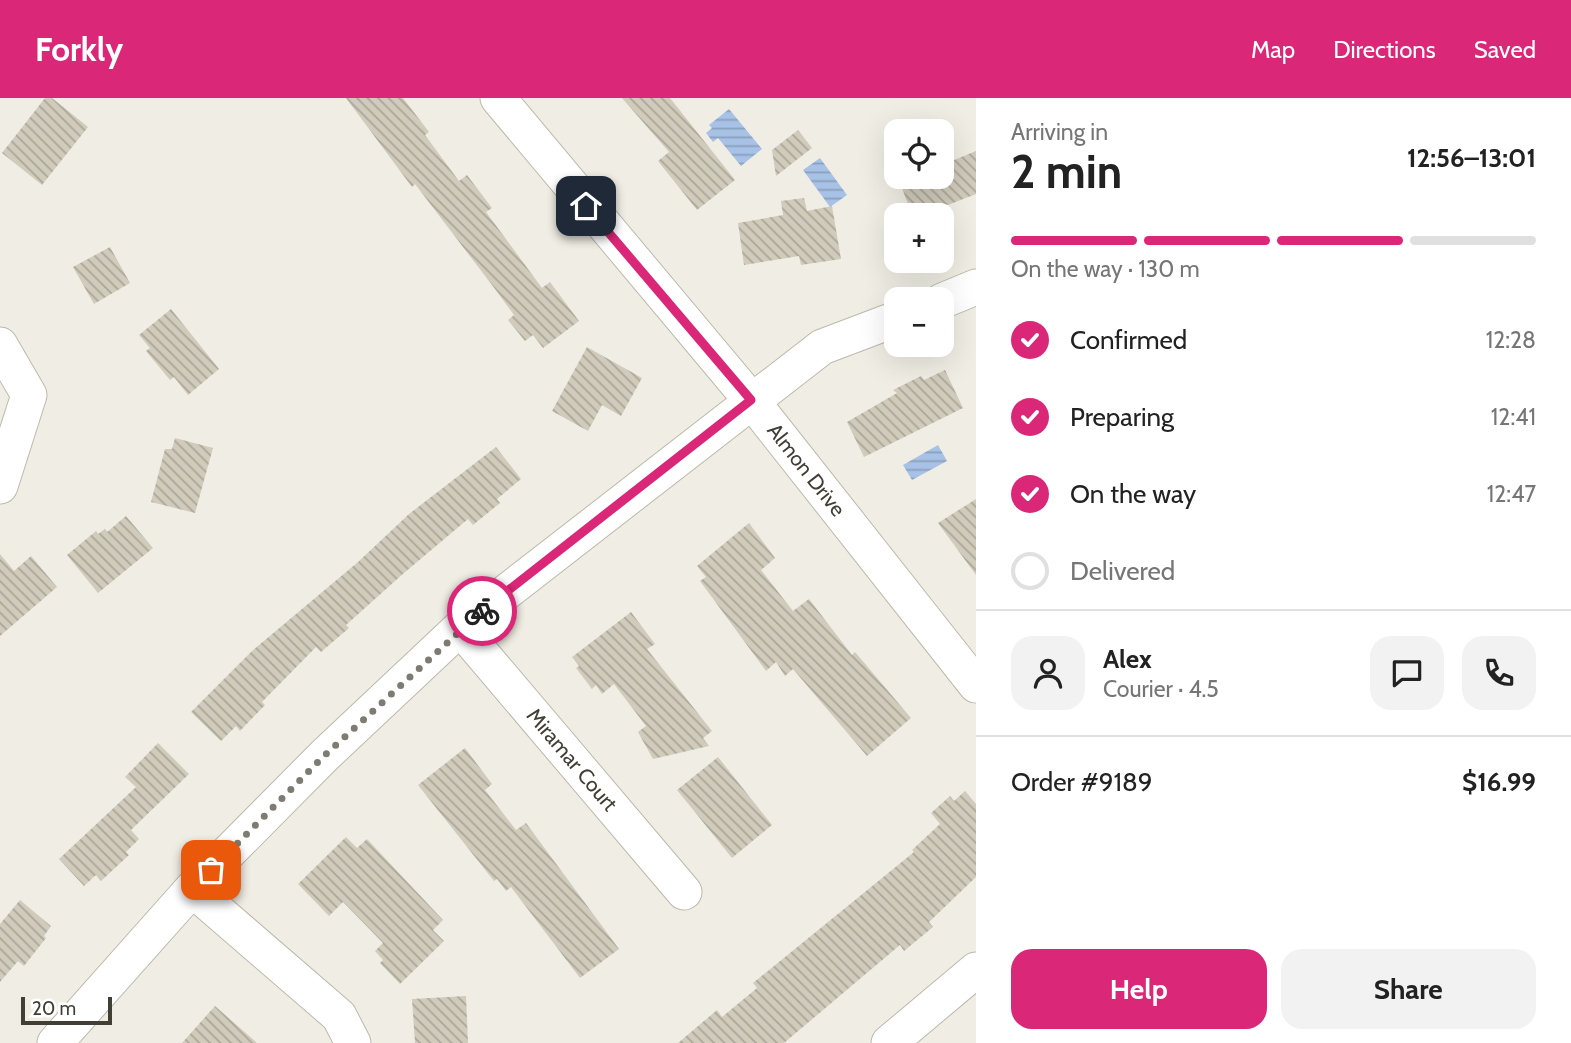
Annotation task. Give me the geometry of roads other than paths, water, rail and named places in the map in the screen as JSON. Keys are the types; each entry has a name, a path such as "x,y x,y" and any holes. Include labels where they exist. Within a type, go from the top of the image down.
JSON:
{"street":[{"name":"Almon Drive","path":"498,98 751,400 976,685"},
{"path":"954,296 976,287"},
{"path":"55,1043 192,889 325,755 460,628 751,400 822,348 884,324"},
{"path":"0,345 29,395 0,486"},
{"name":"Miramar Court","path":"460,628 684,892"},
{"path":"192,889 339,1016 353,1043"},
{"path":"889,1043 976,970"}],"water":[{"path":"729,109 762,149 741,166 718,138 713,142 706,133 712,128 709,125"},
{"path":"820,158 847,195 830,207 803,170"},
{"path":"938,445 947,461 912,480 903,465"}]}
